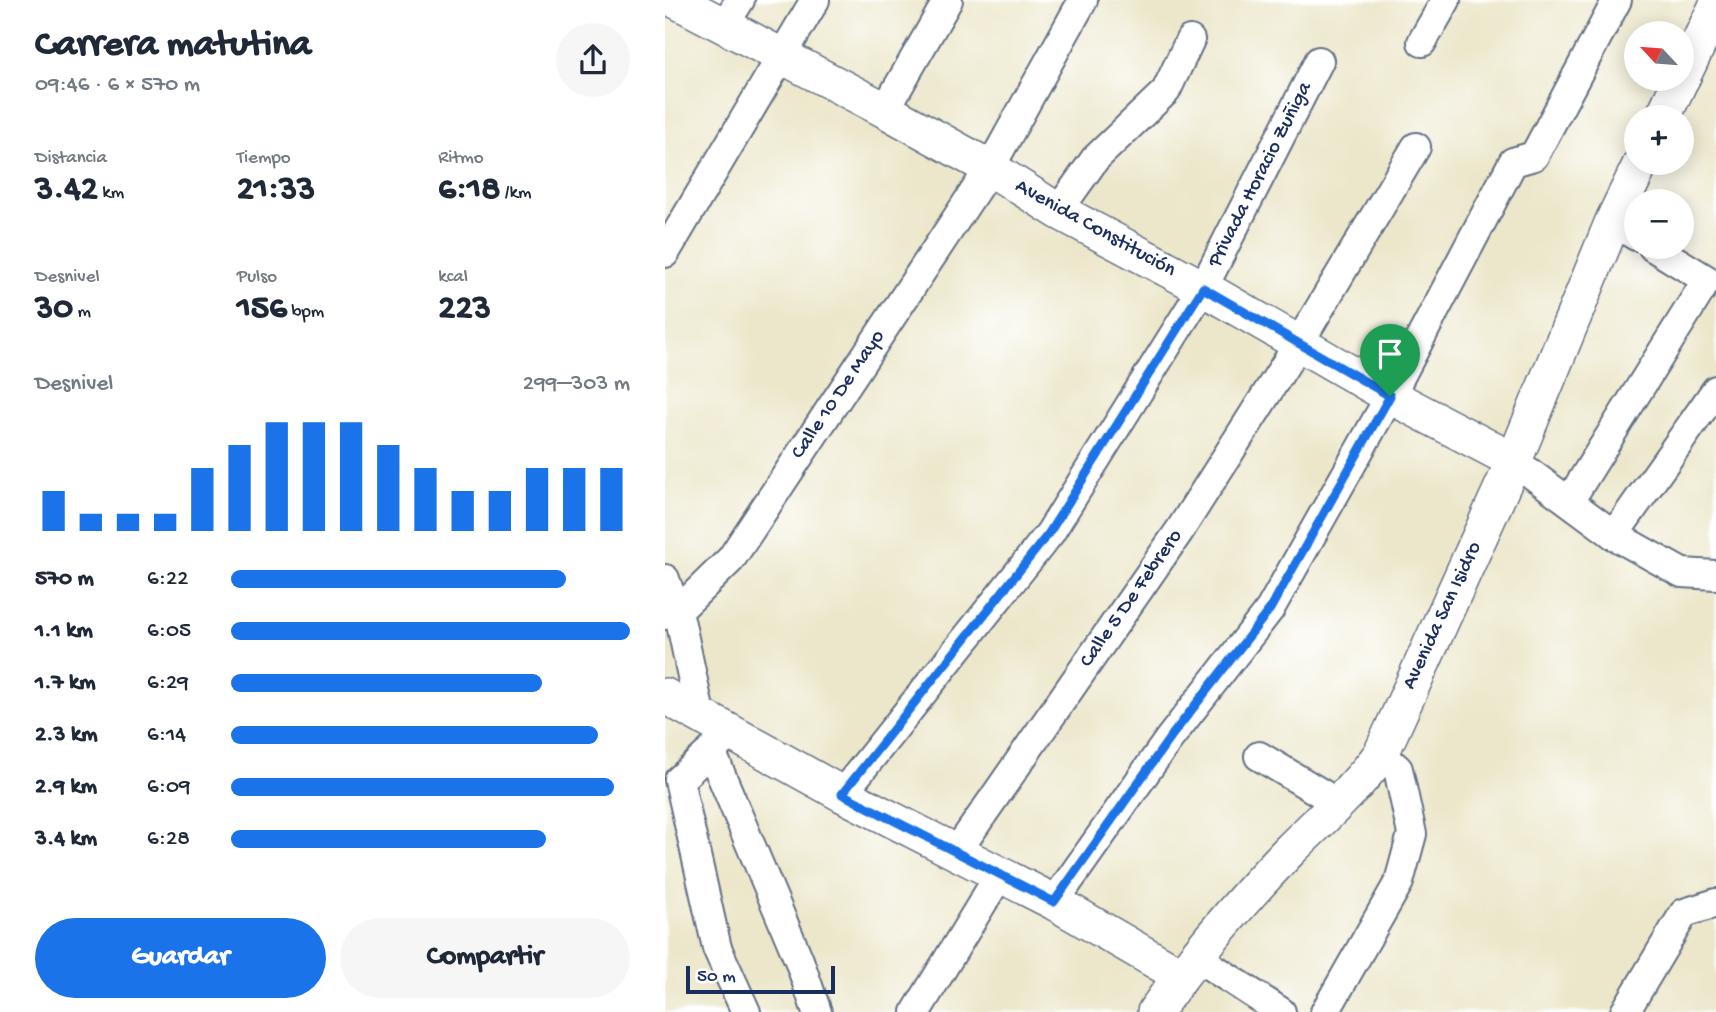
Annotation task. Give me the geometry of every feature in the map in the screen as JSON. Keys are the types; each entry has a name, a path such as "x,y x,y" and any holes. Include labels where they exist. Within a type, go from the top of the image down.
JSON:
{"main road":[{"name":"Avenida Constitución","path":"675,0 731,14 782,57 885,110 990,168 1058,211 1203,288 1390,396 1514,461"},
{"path":"1694,52 1716,7"},
{"name":"Avenida San Isidro","path":"1175,991 1243,899 1363,779 1381,754 1514,461 1624,228"},
{"path":"665,696 700,714 721,742 842,794 1054,902 1175,991"}],"street":[{"path":"665,253 815,0"},
{"path":"885,110 948,0"},
{"name":"Calle 10 De Mayo","path":"671,613 731,559 990,168 1083,0"},
{"path":"1422,42 1446,0"},
{"path":"1054,902 1169,739 1270,609 1390,396 1513,162 1534,156 1618,0"},
{"path":"1058,211 1095,159 1165,91 1190,40"},
{"name":"Privada Horacio Zuñiga","path":"842,794 1049,533 1203,288 1319,61"},
{"name":"Calle 5 De Febrero","path":"957,851 1180,530 1299,343 1416,147"},
{"path":"1570,500 1707,280 1673,259"},
{"path":"1614,534 1716,390"},
{"path":"1514,461 1614,534 1682,573 1716,575"},
{"path":"665,579 671,613 700,714"},
{"path":"746,1012 717,948 672,783 721,742 817,1012"},
{"path":"1325,1012 1399,882 1412,834 1398,769 1381,754"},
{"path":"1259,756 1339,804"},
{"path":"916,1012 1000,874"},
{"path":"1625,1012 1684,913 1716,903"},
{"path":"1175,991 1281,1012"}],"route":[{"path":"1203,288 1390,396 1270,609 1169,739 1054,902 842,794 1049,533 1203,288"}]}
